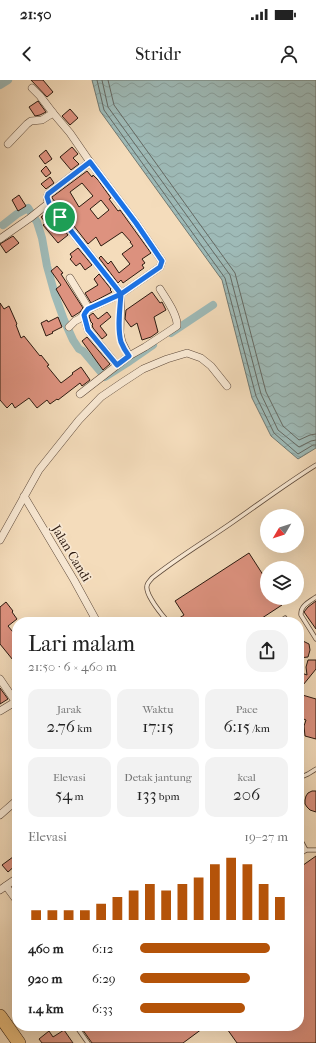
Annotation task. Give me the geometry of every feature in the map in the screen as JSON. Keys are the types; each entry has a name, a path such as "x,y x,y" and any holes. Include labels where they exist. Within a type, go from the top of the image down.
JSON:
{"highway":[{"path":"0,1016 19,1043"}],"street":[{"path":"32,88 70,133 162,261 160,267 121,294 86,312 69,327"},
{"path":"8,144 31,121 42,120 54,113"},
{"path":"90,162 48,194 47,199 121,294 120,333 122,342 129,356"},
{"path":"0,239 49,203"},
{"path":"70,278 86,312 88,330 117,365"},
{"path":"80,394 129,356 177,326 175,316 160,289"},
{"path":"0,540 38,470 79,420 101,397 123,382 143,370 167,359 187,353 201,358 211,366 227,386"},
{"name":"Jalan Candi","path":"24,496 94,617"},
{"path":"0,679 12,697"},
{"path":"0,712 12,705"},
{"path":"0,815 12,804"},
{"path":"12,882 3,888 12,897"}],"lane":[{"path":"164,617 146,589 147,584 152,578 296,477 316,465"},
{"path":"302,617 300,611 303,606 316,597"},
{"path":"304,621 316,639"},
{"path":"304,776 316,769"},
{"path":"304,846 306,850 316,850"},
{"path":"80,1031 88,1043"}],"water":[{"path":"92,80 316,80 316,448 298,459 271,436 252,398 222,280 100,111"}],"building":[{"path":"31,80 43,80 53,92 47,97"},
{"path":"38,101 46,112 35,116 29,107"},
{"path":"70,109 78,118 70,125 62,116"},
{"path":"72,147 78,154 73,158 79,164 71,170 60,157"},
{"path":"46,150 52,159 45,164 39,156"},
{"path":"46,166 51,173 46,177 41,171"},
{"path":"87,171 92,177 93,175 111,198 109,199 118,211 120,210 151,253 142,259 145,263 142,265 144,268 123,283 121,280 118,283 99,258 101,256 108,264 111,261 119,273 130,264 122,254 133,246 131,242 122,232 101,246 96,237 88,244 52,197","holes":["82,183 93,196 79,207 70,192","101,200 109,210 98,219 90,209"]},
{"path":"50,177 54,183 46,189 41,184"},
{"path":"19,195 26,206 18,211 12,200"},
{"path":"49,211 68,235 58,243 43,225 46,223 41,217"},
{"path":"13,236 19,243 6,253 0,244"},
{"path":"78,248 92,265 85,270 80,263 76,266 70,259 72,257 70,254"},
{"path":"57,266 63,273 61,274 83,308 72,317 56,289 61,285 51,271"},
{"path":"99,274 112,292 91,303 85,293 98,285 94,279"},
{"path":"152,292 160,303 162,302 166,310 154,317 158,332 151,337 142,340 137,323 131,327 125,319 126,310"},
{"path":"0,303 4,309 9,306 21,338 24,336 40,356 41,355 49,365 47,366 61,383 81,367 90,380 82,386 80,383 58,400 57,399 50,404 47,400 37,408 29,398 15,408 12,403 7,408 0,400"},
{"path":"107,312 111,317 100,326 107,335 102,339 93,328 93,324 89,316 93,313 98,319"},
{"path":"58,317 62,327 46,336 41,323 47,320 48,322"},
{"path":"87,337 110,364 103,370 82,341"},
{"path":"249,553 260,570 260,605 282,605 264,617 181,617 184,615 175,601"},
{"path":"316,601 316,629 304,612"},
{"path":"6,602 16,617 12,617 12,623 8,626 12,631 12,659 0,644 0,607"},
{"path":"304,642 309,644 310,650 308,657 304,657"},
{"path":"308,660 316,660 316,669 304,684 304,674 307,675 306,667"},
{"path":"0,688 8,699 0,704"},
{"path":"304,695 316,699 316,739 305,736 304,726 306,720 304,719"},
{"path":"312,791 316,791 316,812 310,810 305,804 306,796"},
{"path":"316,856 316,1043 237,1043 229,1031 304,1031 304,864"},
{"path":"12,858 12,868 8,872 2,865"},
{"path":"49,1031 53,1037 65,1031 73,1043 42,1043 39,1039"},
{"path":"84,1031 199,1031 183,1043 92,1043"}],"waterway":[{"path":"0,85 8,80"},
{"path":"3,225 17,214 28,208 37,222 55,295 73,340 79,349 83,351 105,377 153,345"},
{"path":"171,333 213,305"}],"route":[{"path":"60,217 49,203 47,199 48,194 90,162 136,223 162,261 160,267 140,281 121,294 88,309 84,315 88,330 117,365 129,356 125,350 120,333 121,294 60,217"}]}
